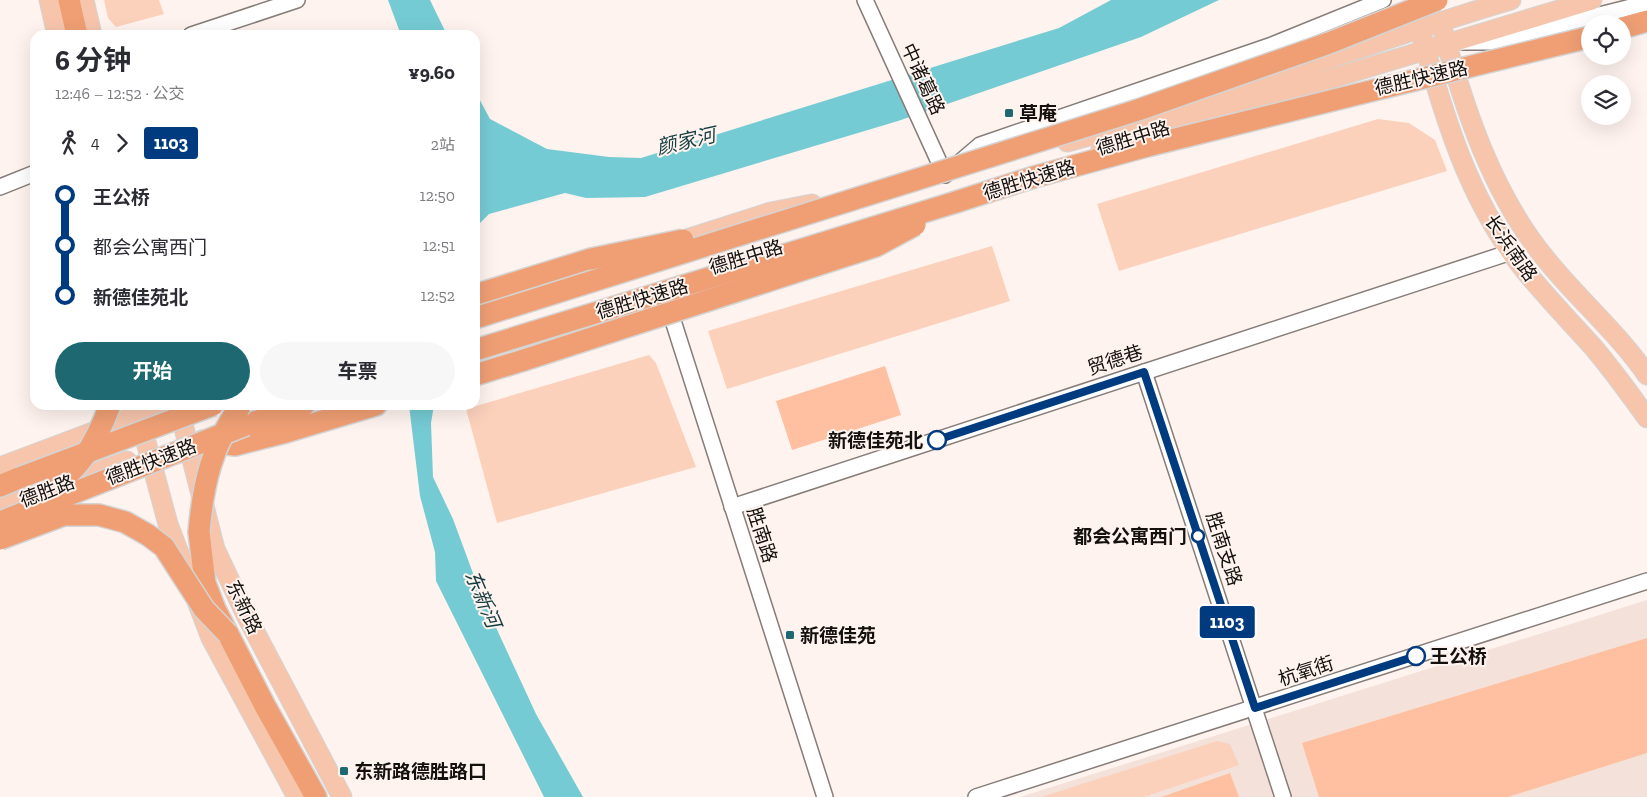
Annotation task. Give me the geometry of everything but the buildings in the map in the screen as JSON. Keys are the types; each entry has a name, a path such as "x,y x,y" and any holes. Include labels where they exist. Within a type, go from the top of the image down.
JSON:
{"highway":[{"path":"69,0 76,30"},
{"name":"德胜快速路","path":"480,316 1138,110 1329,43 1436,0"},
{"path":"1631,25 1647,21"},
{"name":"德胜快速路","path":"480,348 1034,177 1228,124 1581,38"},
{"path":"480,373 876,246 956,202"},
{"path":"480,293 591,259 791,219"},
{"path":"0,528 63,481 87,454 108,410"},
{"name":"德胜快速路","path":"0,486 200,410"},
{"path":"237,410 226,426 215,450 201,507 199,532 205,582 228,634 265,706 316,797"},
{"name":"德胜快速路","path":"0,522 246,425 290,410"},
{"path":"188,438 235,445 359,410"},
{"path":"0,539 71,514 99,514 125,522 148,534 164,547 204,609 228,634"}],"main road":[{"path":"49,0 56,30"},
{"path":"84,0 91,30"},
{"name":"长浜南路","path":"1412,0 1441,104 1464,166 1480,201 1511,252 1594,348 1647,418"},
{"name":"长浜南路","path":"1436,0 1446,42 1475,132 1510,207 1544,257 1647,375"},
{"name":"德胜中路","path":"480,303 771,212 945,176 1141,122 1440,21 1511,0"},
{"name":"德胜中路","path":"480,341 952,193 1446,42 1592,0"},
{"name":"东新路","path":"180,410 215,549 246,615 342,797"},
{"path":"150,452 264,410"},
{"name":"东新路","path":"137,411 150,452 168,524 211,638 297,797"},
{"name":"德胜路","path":"0,468 137,411"},
{"name":"德胜路","path":"0,509 150,452"}],"street":[{"path":"206,30 297,0"},
{"name":"中诸葛路","path":"865,0 945,176"},
{"path":"945,176 980,145 1272,45 1383,0"},
{"path":"1446,42 1492,42 1647,3"},
{"path":"0,187 30,175"},
{"name":"贸德巷","path":"732,507 1511,252"},
{"name":"胜南路","path":"661,284 824,797"},
{"name":"胜南支路","path":"1144,372 1283,797"},
{"name":"杭氧街","path":"976,797 1647,581"}],"shaded area":[{"path":"104,0 159,0 164,14 116,27 108,18"},
{"path":"1378,119 1409,123 1435,140 1447,171 1119,271 1097,204"},
{"path":"992,246 1010,301 727,389 708,331"},
{"path":"649,355 656,363 696,467 497,523 466,410 480,410 480,405"},
{"path":"1647,600 1647,797 1020,797"},
{"path":"1217,741 1230,744 1239,765 1144,797 1041,797"}],"water":[{"path":"388,0 430,0 445,30 399,30"},
{"path":"1111,0 1219,0 1141,37 898,121 645,197 586,198 565,193 489,214 480,223 480,100 490,119 547,149 609,157 641,158 1059,28"},
{"path":"410,410 433,410 431,423 433,477 453,519 481,595 536,714 583,797 544,797 436,581 435,552 420,496"}],"bus line":[{"name":"1103","path":"937,440 1144,372 1255,708 1416,656"}],"place":[{"name":"草庵","path":"1009,113"},
{"name":"新德佳苑北","path":"937,440"},
{"name":"都会公寓西门","path":"1198,536"},
{"name":"新德佳苑","path":"790,635"},
{"name":"王公桥","path":"1416,656"},
{"name":"东新路德胜路口","path":"344,771"}],"water label":[{"name":"颜家河","path":"686,141"},
{"name":"东新河","path":"483,599"}]}
